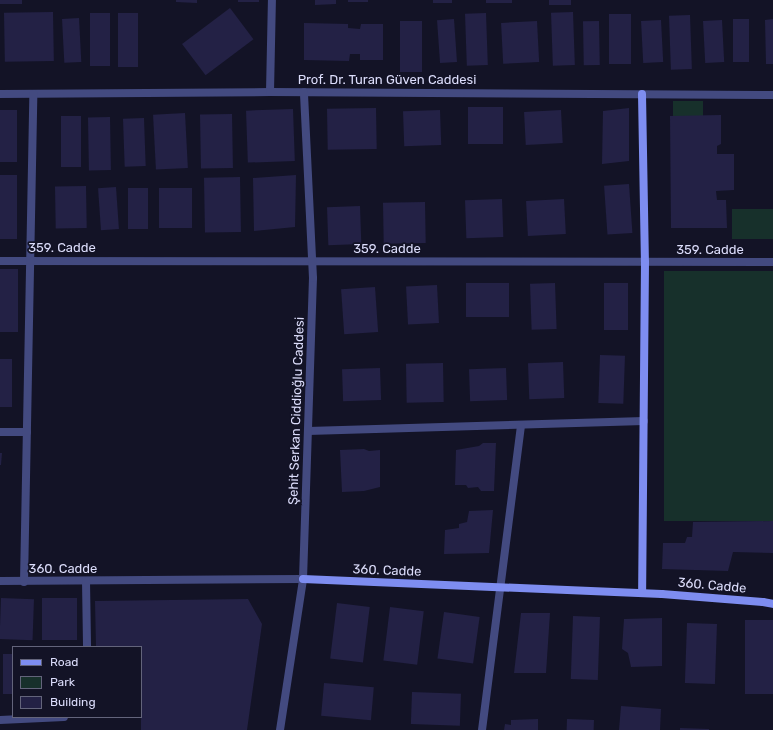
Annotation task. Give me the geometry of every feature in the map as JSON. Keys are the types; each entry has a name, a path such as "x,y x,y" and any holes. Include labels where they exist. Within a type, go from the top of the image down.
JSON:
{"street":[{"path":"270,92 272,0"},
{"name":"Prof. Dr. Turan Güven Caddesi","path":"0,94 304,92 773,95"},
{"name":"Şehit Serkan Ciddioğlu Caddesi","path":"280,730 303,579 312,260 304,92"},
{"path":"24,582 33,94"},
{"path":"642,94 645,262 642,593"},
{"name":"359. Cadde","path":"0,261 312,260 773,262"},
{"path":"308,431 644,421"},
{"path":"482,730 499,587 521,425"},
{"path":"0,432 27,432"},
{"name":"360. Cadde","path":"0,582 303,579 642,593 773,604"},
{"path":"86,581 87,646"},
{"path":"0,720 43,718"}],"green space":[{"path":"673,101 703,101 703,116 673,116"},
{"path":"732,209 773,209 773,239 732,239"},
{"path":"664,271 773,271 773,521 664,521"}],"building":[{"path":"0,0 22,0 22,4 0,4"},
{"path":"176,0 197,0 197,3 176,2"},
{"path":"238,0 259,0 259,2 238,2"},
{"path":"315,0 336,0 336,4 315,5"},
{"path":"348,0 368,0 368,2 348,2"},
{"path":"433,0 452,0 452,3 433,3"},
{"path":"486,0 512,0 512,3 486,3"},
{"path":"549,0 571,0 571,5 549,5"},
{"path":"230,8 253,39 206,75 182,44"},
{"path":"53,12 54,61 5,62 4,13"},
{"path":"573,12 575,65 553,66 551,13"},
{"path":"90,13 110,13 110,66 90,66"},
{"path":"118,13 138,13 138,67 118,67"},
{"path":"486,13 488,65 467,66 465,14"},
{"path":"609,14 631,14 631,64 609,64"},
{"path":"690,15 692,69 671,70 669,16"},
{"path":"79,18 81,62 64,63 62,19"},
{"path":"454,19 457,62 440,63 437,20"},
{"path":"733,19 749,19 749,62 733,62"},
{"path":"773,19 773,64 766,64 765,20"},
{"path":"661,20 663,62 643,63 641,21"},
{"path":"722,20 724,62 705,63 703,21"},
{"path":"400,21 422,21 422,72 400,72"},
{"path":"537,21 539,62 503,64 501,23"},
{"path":"583,21 599,21 600,65 584,65"},
{"path":"304,23 348,24 348,28 360,29 361,24 383,24 383,60 360,60 360,54 350,54 349,61 304,60"},
{"path":"468,107 503,107 503,144 468,144"},
{"path":"376,108 377,149 328,150 327,109"},
{"path":"629,108 629,161 602,164 603,111"},
{"path":"293,109 295,161 248,163 246,111"},
{"path":"0,110 17,110 17,162 0,162"},
{"path":"440,110 441,145 404,146 403,111"},
{"path":"561,110 563,143 526,145 524,112"},
{"path":"185,113 188,168 156,170 153,115"},
{"path":"232,114 233,168 201,169 200,115"},
{"path":"721,115 721,144 717,146 717,154 734,154 734,190 716,191 717,200 726,200 727,228 671,228 670,116"},
{"path":"61,116 81,116 81,167 61,167"},
{"path":"88,117 110,117 111,170 89,170"},
{"path":"144,118 146,166 125,167 123,119"},
{"path":"0,175 17,175 17,239 0,239"},
{"path":"296,175 295,227 254,231 253,178"},
{"path":"240,177 241,232 205,233 204,178"},
{"path":"629,184 632,233 607,235 604,186"},
{"path":"86,186 87,228 56,229 55,187"},
{"path":"116,187 119,229 101,230 98,188"},
{"path":"128,188 148,188 148,229 128,229"},
{"path":"159,188 192,188 192,228 159,228"},
{"path":"502,199 503,237 466,238 465,200"},
{"path":"564,199 566,234 528,236 526,201"},
{"path":"425,202 426,243 384,244 383,203"},
{"path":"360,206 361,244 328,245 327,207"},
{"path":"0,269 18,269 18,332 0,332"},
{"path":"466,283 509,283 509,317 466,317"},
{"path":"555,283 557,329 532,330 530,284"},
{"path":"604,283 628,283 628,330 604,330"},
{"path":"437,285 439,323 408,325 406,287"},
{"path":"375,287 378,332 344,334 341,289"},
{"path":"600,355 625,356 623,404 598,403"},
{"path":"0,359 12,359 12,407 0,407"},
{"path":"563,362 564,398 529,399 528,363"},
{"path":"443,363 444,402 407,403 406,364"},
{"path":"380,368 381,400 343,401 342,369"},
{"path":"506,368 507,400 470,401 469,369"},
{"path":"483,443 496,443 494,491 481,491 478,487 468,488 466,485 455,485 456,450 479,446"},
{"path":"364,449 369,451 380,450 380,487 364,491 342,492 340,450"},
{"path":"0,453 2,453 1,465 0,465"},
{"path":"493,510 489,553 444,554 445,530 459,528 459,524 467,522 469,511"},
{"path":"773,521 773,553 733,552 728,571 662,569 663,543 685,543 687,537 692,537 693,522"},
{"path":"1,598 34,599 33,640 0,639"},
{"path":"42,598 77,598 77,640 42,640"},
{"path":"248,599 262,624 247,730 141,730 142,646 96,646 95,601"},
{"path":"337,603 370,607 363,663 330,659"},
{"path":"390,607 424,611 417,665 383,661"},
{"path":"444,612 480,617 473,664 437,659"},
{"path":"521,613 550,613 546,673 514,673"},
{"path":"573,616 600,617 598,680 571,679"},
{"path":"662,618 662,666 631,667 628,653 622,649 624,619"},
{"path":"745,620 773,620 773,694 745,694"},
{"path":"687,623 717,624 715,684 685,683"},
{"path":"3,654 12,654 12,694 3,694"},
{"path":"324,683 374,687 371,720 321,716"},
{"path":"412,692 461,694 460,726 411,724"},
{"path":"621,706 661,709 660,730 619,730"},
{"path":"538,719 538,730 504,730 505,724 511,725 511,720"},
{"path":"567,719 594,720 594,730 567,730"},
{"path":"680,728 709,729 709,730 680,730"}]}
